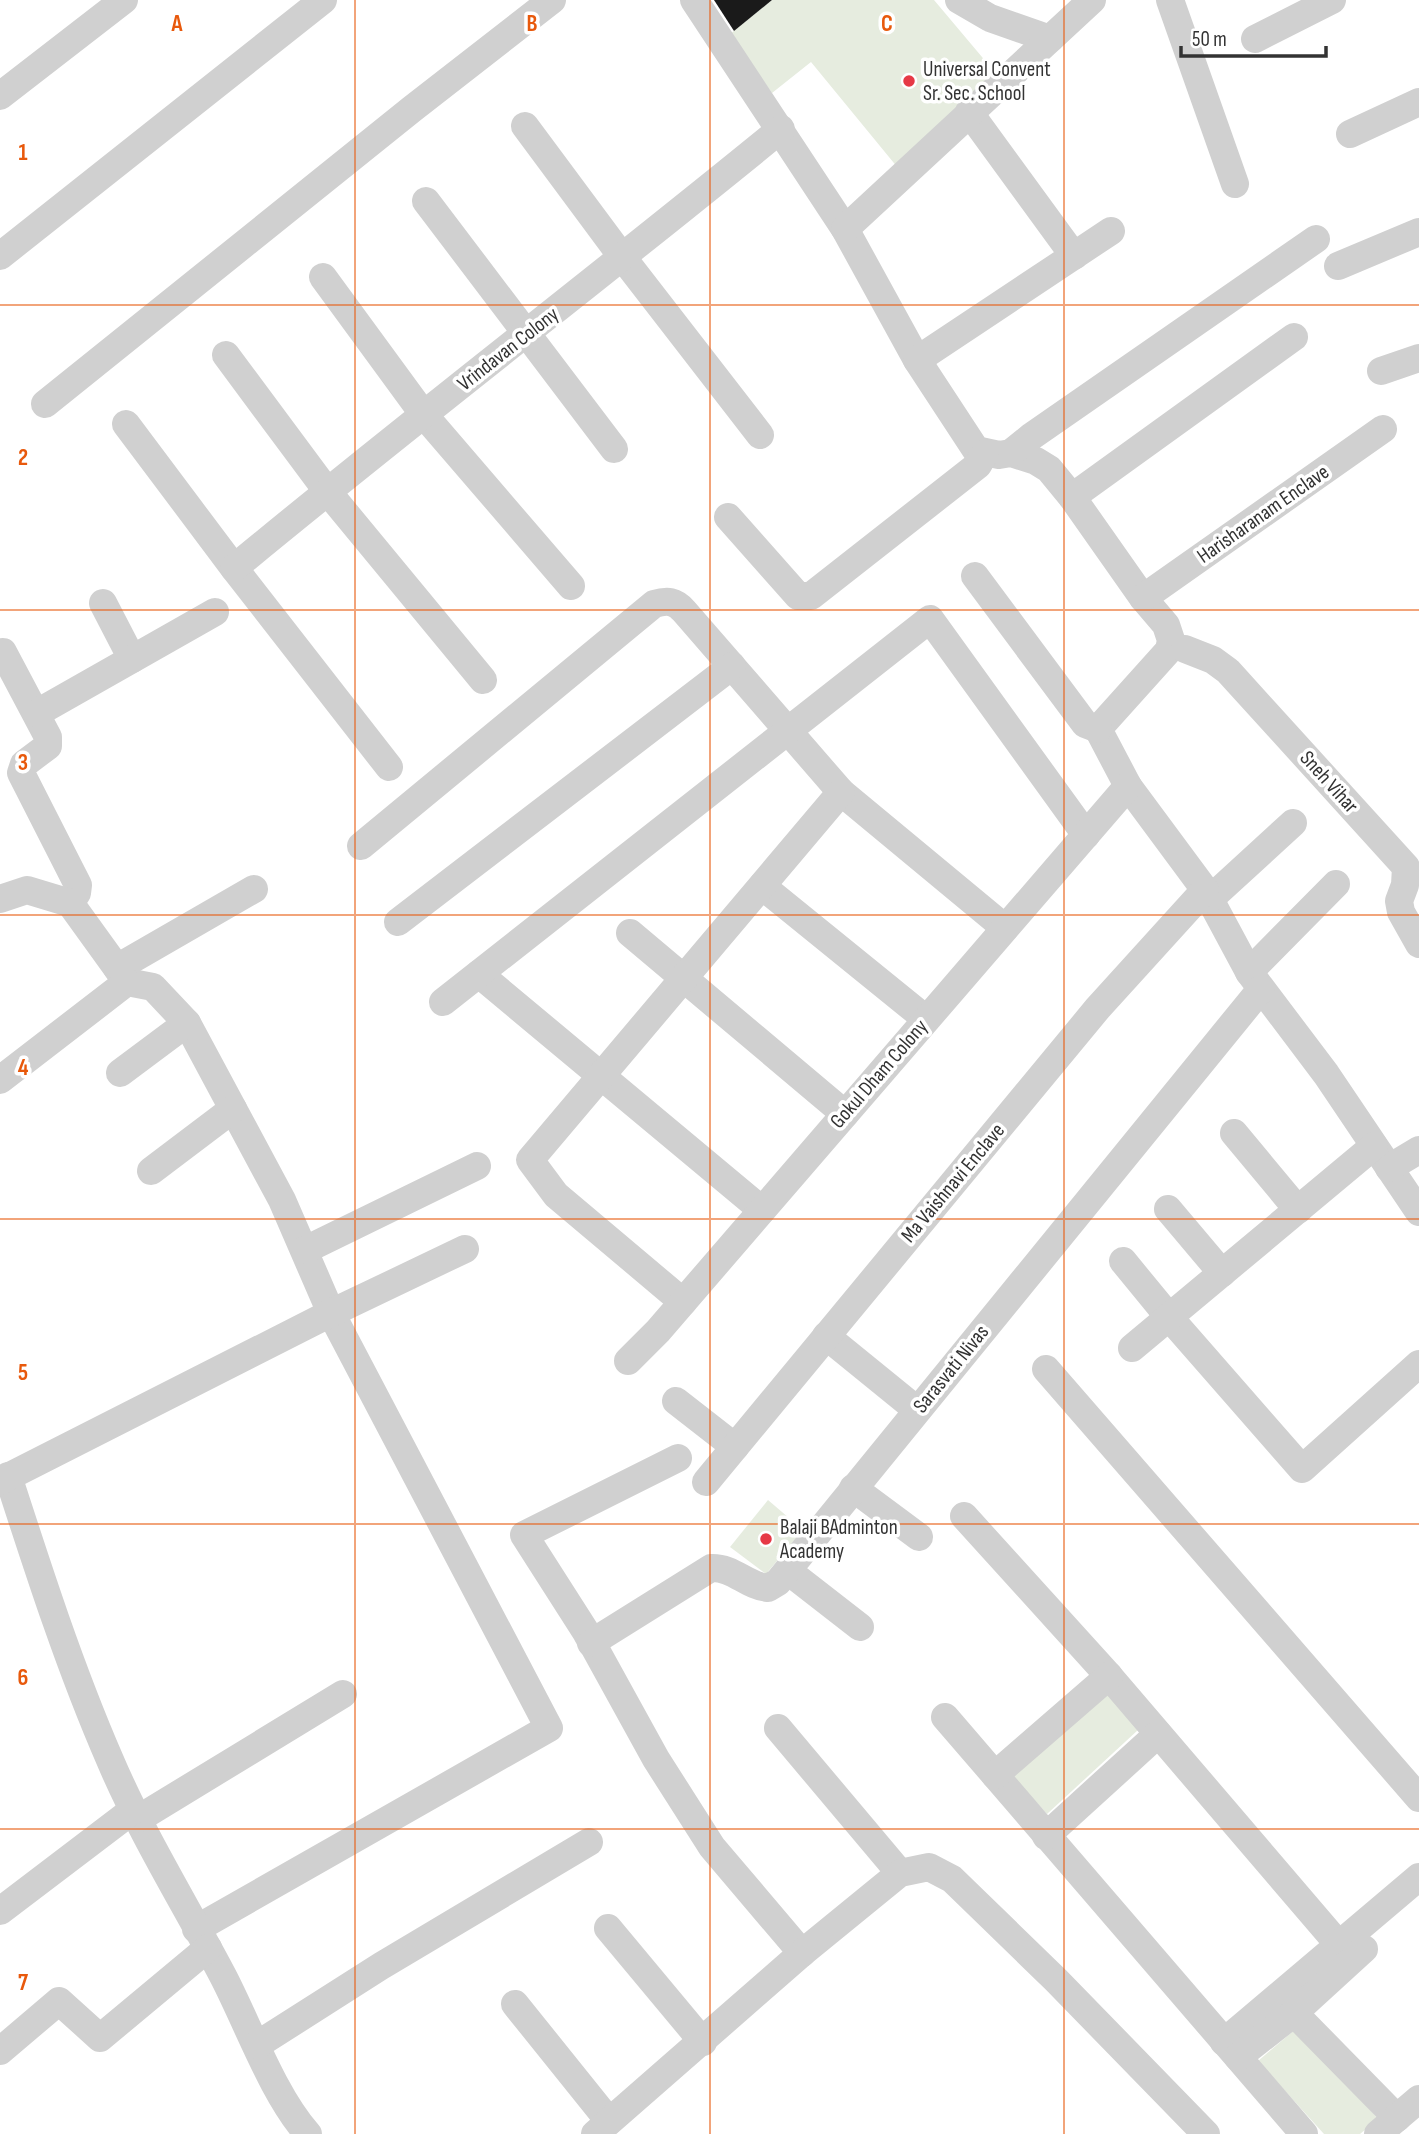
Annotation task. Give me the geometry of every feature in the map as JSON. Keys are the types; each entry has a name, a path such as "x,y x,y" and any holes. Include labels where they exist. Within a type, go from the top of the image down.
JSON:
{"street":[{"path":"0,96 124,0"},
{"path":"0,256 323,0"},
{"path":"45,404 552,0"},
{"path":"694,0 845,229 917,360 976,450 1036,461 1049,469 1143,598 1166,625 1171,640 1170,650 1098,729"},
{"path":"959,0 990,18 1051,40"},
{"path":"845,229 1092,0"},
{"path":"1170,0 1235,184"},
{"path":"1255,39 1332,0"},
{"path":"1350,134 1419,102"},
{"path":"969,113 1074,256"},
{"path":"525,126 760,435"},
{"name":"Vrindavan Colony","path":"234,568 781,129"},
{"path":"426,201 614,449"},
{"path":"917,360 1111,230"},
{"path":"1338,265 1419,232"},
{"path":"728,517 798,596 811,596 978,466 1032,436 1316,239"},
{"path":"323,277 424,415 571,586"},
{"path":"1072,497 1294,337"},
{"path":"226,355 327,491 483,680"},
{"path":"1381,371 1419,358"},
{"path":"125,425 389,766"},
{"name":"Harisharanam Enclave","path":"1143,598 1383,429"},
{"path":"975,576 1085,724 1098,729 1128,786 1208,895 1255,980 1326,1074 1419,1212"},
{"path":"361,846 654,604 664,601 676,603 841,792 1005,928"},
{"path":"103,603 132,659"},
{"path":"37,713 215,612"},
{"path":"443,1002 930,619 1086,835"},
{"name":"Sneh Vihar","path":"1185,649 1213,660 1228,671 1406,867 1405,885 1399,901 1401,912 1419,944"},
{"path":"3,652 37,713 49,743 24,764 21,773 78,885 77,893 70,903"},
{"path":"398,922 732,666"},
{"name":"Gokul Dham Colony","path":"628,1361 683,1301 1128,786"},
{"path":"683,1301 556,1195 530,1160 841,792"},
{"name":"Ma Vaishnavi Enclave","path":"706,1482 1097,1009 1208,895 1293,823"},
{"name":"Sarasvati Nivas","path":"591,1643 711,1568 726,1569 760,1588 768,1588 788,1570 1255,980 1336,884"},
{"path":"762,886 926,1020"},
{"path":"0,1080 122,975 254,889"},
{"path":"0,899 27,890 70,903 122,975 153,987 187,1023 282,1200 331,1313 549,1728 202,1939 100,2038 59,2001 0,2052"},
{"path":"630,933 845,1114"},
{"path":"479,974 762,1210"},
{"path":"120,1073 187,1023"},
{"path":"150,1171 233,1109"},
{"path":"1234,1133 1298,1210"},
{"path":"1132,1348 1298,1210 1381,1157 1419,1150"},
{"path":"305,1250 477,1166"},
{"path":"1168,1209 1222,1273"},
{"path":"308,2134 282,2095 135,1815 67,1651 4,1479 151,1407 331,1313 465,1249"},
{"path":"1124,1261 1169,1317 1302,1469 1419,1364"},
{"path":"826,1336 917,1410"},
{"path":"1046,1369 1419,1798"},
{"path":"676,1401 735,1447"},
{"path":"678,1458 524,1535 591,1643 656,1759 712,1847 803,1954"},
{"path":"853,1488 919,1536"},
{"path":"964,1516 1109,1676 1340,1946"},
{"path":"788,1570 860,1627"},
{"path":"995,1775 1109,1676"},
{"path":"0,1911 135,1815 344,1695"},
{"path":"945,1717 1304,2134"},
{"path":"778,1728 900,1873"},
{"path":"1046,1836 1158,1734"},
{"path":"257,2045 381,1966 589,1842"},
{"path":"515,2004 602,2128 900,1873 929,1867 952,1880 1056,1980 1206,2134"},
{"path":"1231,2050 1294,2013 1309,1985 1340,1946 1419,1877"},
{"path":"1231,2050 1309,1985 1419,1901"},
{"path":"608,1928 703,2042"},
{"path":"1294,2013 1388,2126 1419,2099"}],"shaded area":[{"name":"Universal Convent Sr. Sec. School","path":"772,0 934,0 998,76 898,168 811,62 772,93 730,34"},
{"name":"Balaji BAdminton Academy","path":"768,1500 803,1530 766,1574 730,1547"},
{"path":"1107,1692 1138,1730 1047,1814 1013,1777"},
{"path":"1298,2027 1378,2119 1360,2134 1324,2134 1258,2061"}],"building":[{"path":"714,0 772,0 734,31"}],"place":[{"name":"Universal Convent Sr. Sec. School","path":"909,81"},
{"name":"Balaji BAdminton Academy","path":"766,1539"}]}
